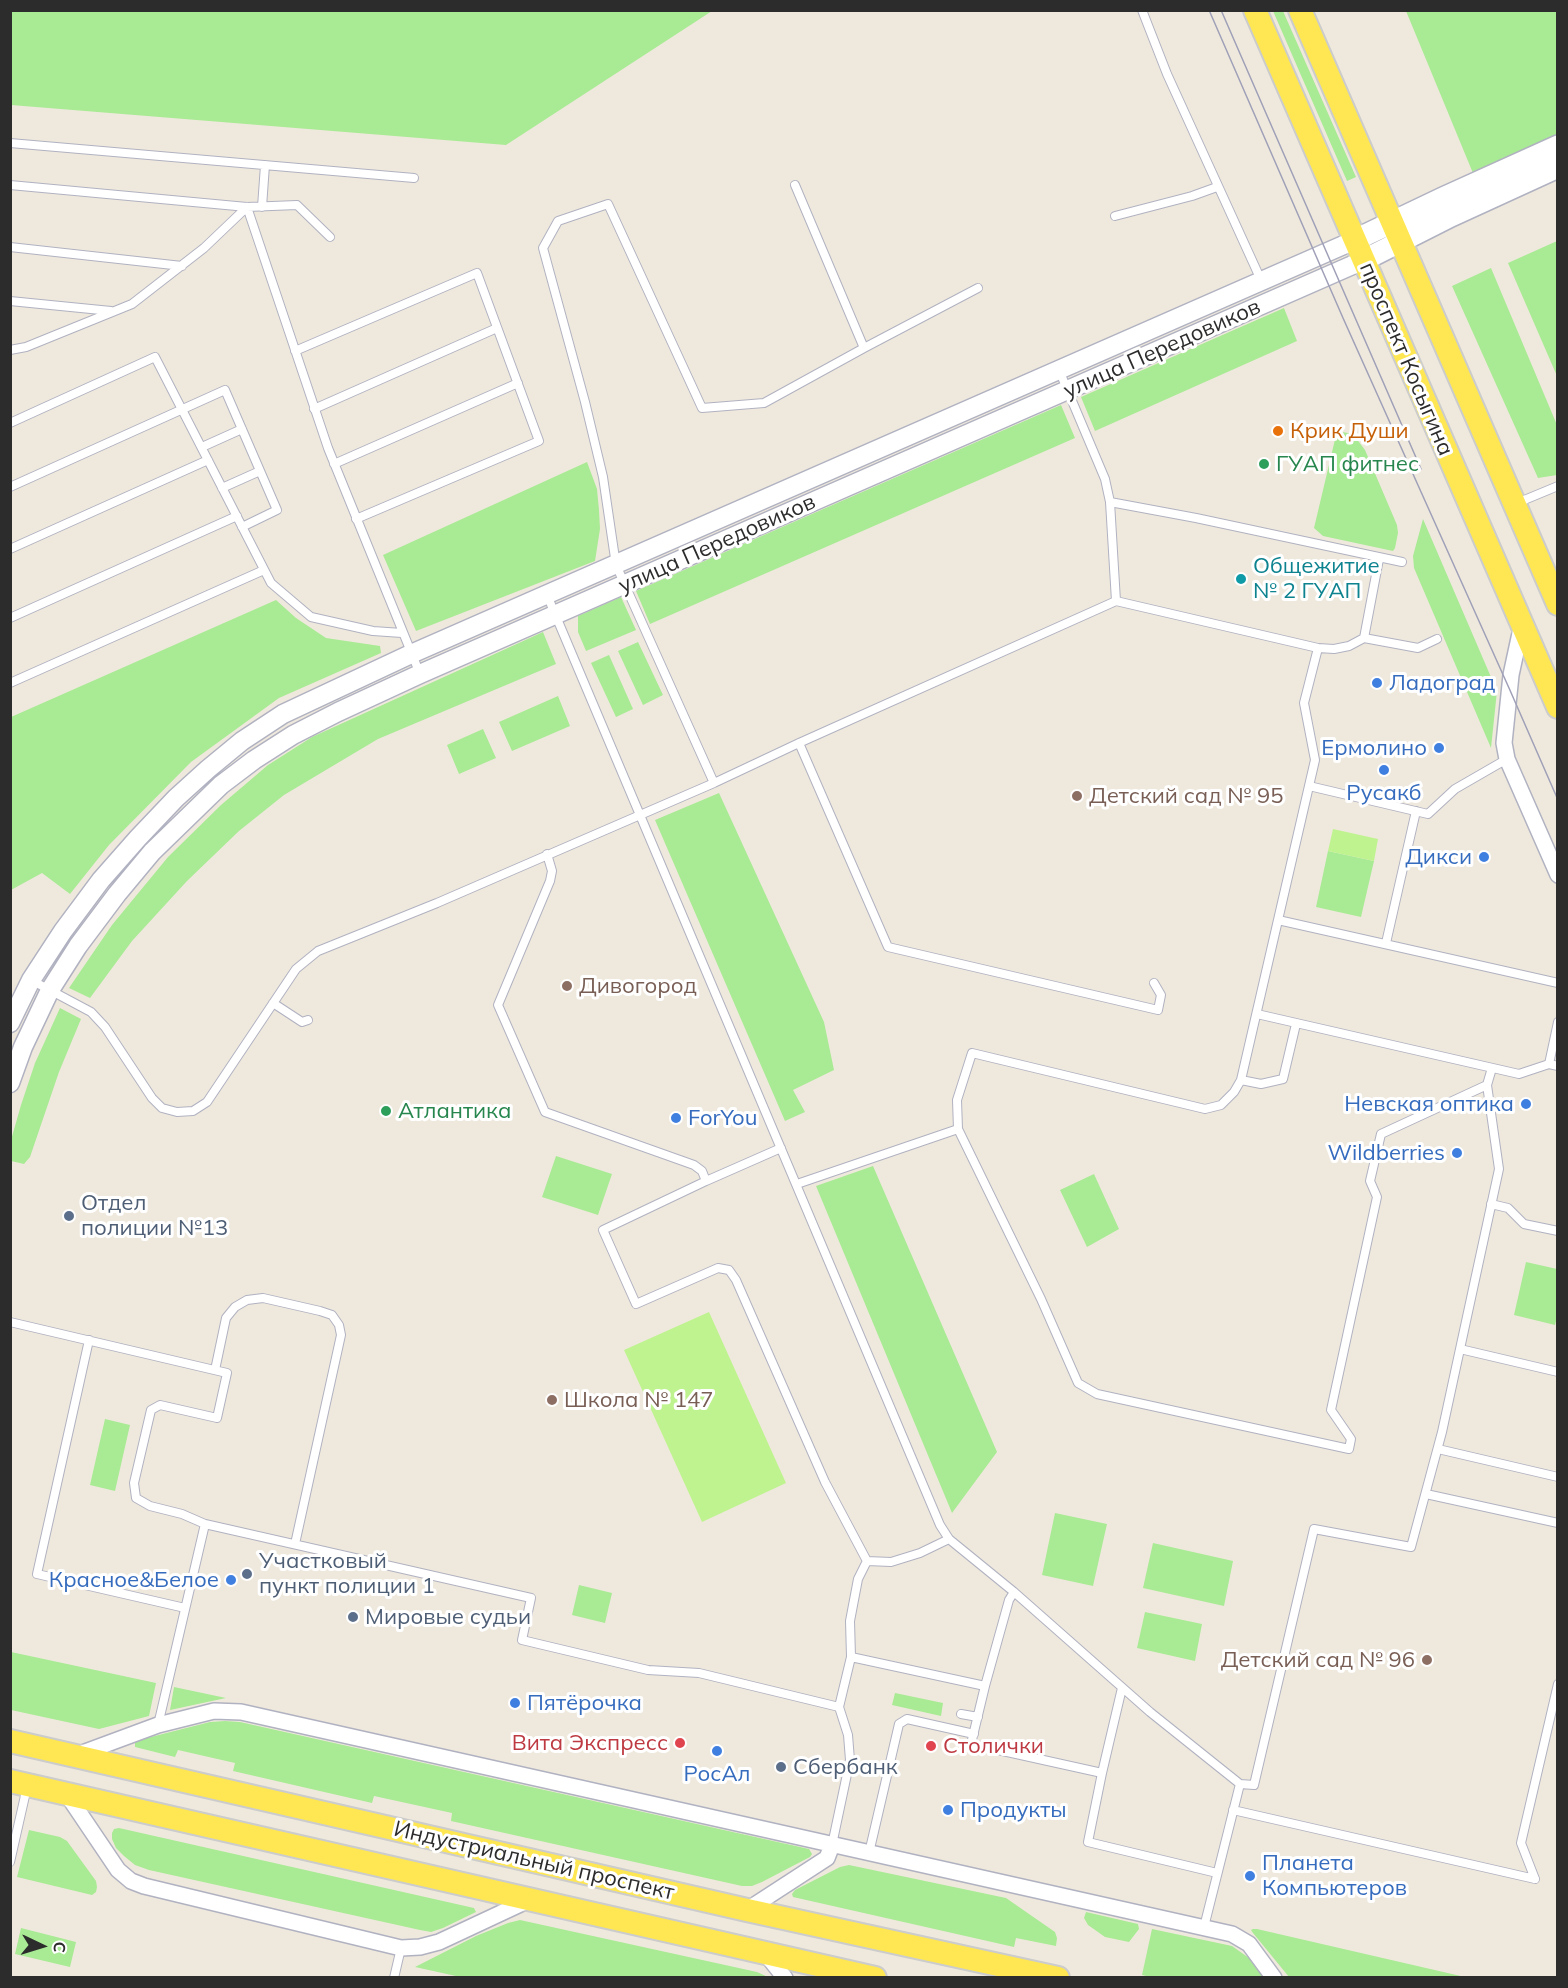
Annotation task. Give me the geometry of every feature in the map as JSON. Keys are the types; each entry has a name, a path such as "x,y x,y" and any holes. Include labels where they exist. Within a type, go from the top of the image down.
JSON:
{"main road":[{"name":"проспект Косыгина","path":"1255,10 1557,707"},
{"name":"проспект Косыгина","path":"1300,10 1557,604"},
{"name":"улица Передовиков","path":"1359,250 1557,146"},
{"name":"улица Передовиков","path":"1396,232 1557,167"},
{"name":"Индустриальный проспект","path":"10,1741 747,1910 1058,1977"},
{"name":"Индустриальный проспект","path":"19,1783 875,1977"}],"street":[{"name":"улица Передовиков","path":"10,1023 31,980 63,931 101,880 161,814 208,769 242,741 283,714 411,654 1262,281 1359,250"},
{"name":"улица Передовиков","path":"10,1083 20,1046 50,990 78,946 117,894 152,852 221,785 293,735 420,674 1068,390 1359,250"},
{"path":"1522,624 1511,675 1504,743 1507,759 1557,875"},
{"path":"75,1756 158,1725 214,1711 241,1712 1232,1934 1249,1944 1274,1977"},
{"path":"66,1793 118,1870 131,1881 401,1948 420,1947 439,1942 532,1899"},
{"path":"747,1910 827,1858 832,1845"},
{"path":"765,1953 785,1977"}],"lane":[{"path":"1142,10 1167,74 1262,281"},
{"path":"10,143 414,178"},
{"path":"262,207 265,165"},
{"path":"10,184 247,207 297,205 330,237"},
{"path":"795,185 864,348"},
{"path":"1115,216 1191,196 1217,186"},
{"path":"714,783 615,565 600,464 543,248 558,220 608,204 702,408 764,403 978,288"},
{"path":"10,350 26,347 132,304 204,248 247,207"},
{"path":"247,207 334,464 420,674"},
{"path":"10,248 182,266"},
{"path":"295,351 477,273 518,383 539,441 356,519"},
{"path":"10,301 114,311"},
{"path":"314,409 497,328"},
{"path":"10,423 155,357 271,583 311,616 373,631 402,633"},
{"path":"1059,370 1105,479 1110,502 1116,601"},
{"path":"334,464 518,383"},
{"path":"10,487 225,390 277,510 242,527"},
{"path":"202,447 242,429"},
{"path":"10,549 208,460"},
{"path":"222,488 260,471"},
{"path":"1514,505 1557,486"},
{"path":"1110,502 1402,562"},
{"path":"10,618 237,516"},
{"path":"1364,638 1379,559"},
{"path":"10,683 264,570"},
{"path":"547,595 940,1525 949,1539 1014,1592 1122,1688 1240,1784 1254,1785 1314,1529 1411,1547 1438,1449 1499,1169 1487,1085 1492,1068"},
{"path":"31,980 91,1012 105,1027 152,1098 162,1108 177,1112 193,1111 207,1102 296,969 318,951 437,903 714,783 1116,601 1318,648 1334,649 1349,646 1364,638 1418,648 1437,639"},
{"path":"1318,648 1304,703 1315,760 1241,1080 1234,1092 1221,1105 1205,1109 972,1053 957,1100 958,1129 1041,1299 1078,1383 1097,1394 1349,1449 1351,1439 1331,1410 1377,1197 1370,1181 1381,1134 1487,1085"},
{"path":"799,743 888,947 1158,1010 1161,995 1154,983"},
{"path":"1309,786 1428,814 1455,789 1507,759"},
{"path":"1386,944 1416,811"},
{"path":"547,854 552,871 550,881 498,1005 545,1112 694,1165 702,1171 706,1181"},
{"path":"1278,920 1557,983"},
{"path":"273,1003 302,1022 308,1020"},
{"path":"1257,1014 1519,1074 1549,1064 1557,1066"},
{"path":"1549,1064 1557,1022"},
{"path":"1241,1080 1261,1084 1283,1079 1296,1024"},
{"path":"797,1184 958,1129"},
{"path":"781,1148 603,1230 636,1304 718,1268 729,1270 736,1280 825,1482 867,1561"},
{"path":"1491,1204 1508,1208 1524,1224 1557,1231"},
{"path":"215,1370 226,1318 235,1307 248,1300 263,1298 320,1311 332,1315 339,1324 341,1335 295,1544"},
{"path":"10,1322 227,1373 217,1418 160,1405 151,1410 134,1483 136,1498 150,1506 182,1514 205,1524 531,1598 522,1640 648,1670 699,1673 839,1707"},
{"path":"89,1340 37,1574 185,1608"},
{"path":"1460,1349 1557,1372"},
{"path":"1438,1449 1557,1477"},
{"path":"1425,1494 1557,1523"},
{"path":"158,1725 205,1524"},
{"path":"867,1561 891,1562 920,1553 949,1539"},
{"path":"832,1845 850,1760 848,1735 839,1707 850,1658 850,1621 858,1579 867,1561"},
{"path":"1014,1592 1009,1600 971,1744 1102,1773"},
{"path":"850,1658 985,1686"},
{"path":"1233,1810 1535,1878 1521,1843 1557,1684"},
{"path":"1122,1688 1088,1842 1217,1873"},
{"path":"961,1714 978,1717"},
{"path":"869,1853 899,1724 907,1719 974,1734"},
{"path":"10,1862 19,1783"},
{"path":"1204,1927 1240,1784"},
{"path":"394,1977 401,1948"}],"green space":[{"path":"10,11 712,11 506,145 11,105"},
{"path":"1273,11 1283,11 1356,177 1347,181"},
{"path":"1406,11 1557,11 1557,142 1475,178"},
{"path":"1557,241 1557,376 1508,263"},
{"path":"1491,268 1557,425 1557,475 1538,478 1452,286"},
{"path":"1284,308 1297,341 1095,431 1081,397"},
{"path":"1061,405 1075,438 650,624 636,591"},
{"path":"1337,431 1353,434 1365,450 1397,525 1398,533 1393,551 1323,536 1314,528"},
{"path":"587,462 597,489 599,510 600,529 595,561 416,631 383,555"},
{"path":"1423,519 1497,691 1491,748 1414,568 1413,556"},
{"path":"621,597 636,630 586,651 578,632 578,616"},
{"path":"276,600 296,618 326,638 380,646 381,653 279,698 191,762 109,845 70,894 42,873 11,890 11,717"},
{"path":"543,632 556,664 378,739 284,795 239,831 187,881 132,941 90,998 69,988 112,925 168,857 221,805 268,765 312,737"},
{"path":"638,642 663,695 643,705 618,651"},
{"path":"609,655 633,709 616,717 591,663"},
{"path":"558,696 570,726 512,751 499,722"},
{"path":"483,729 496,758 459,774 447,745"},
{"path":"719,793 824,1022 834,1070 793,1090 805,1112 785,1121 655,820"},
{"path":"1333,829 1378,839 1374,861 1328,851"},
{"path":"1328,851 1374,861 1361,917 1316,907"},
{"path":"60,1008 81,1019 59,1072 30,1157 24,1164 11,1161 11,1140 21,1105 35,1063"},
{"path":"556,1156 612,1174 598,1215 542,1197"},
{"path":"873,1166 997,1452 952,1513 816,1186"},
{"path":"1094,1174 1119,1229 1087,1247 1060,1190"},
{"path":"1526,1262 1557,1269 1558,1313 1555,1325 1514,1315"},
{"path":"709,1312 786,1483 702,1522 624,1350"},
{"path":"105,1419 130,1425 115,1491 90,1485"},
{"path":"1055,1513 1107,1524 1093,1586 1042,1575"},
{"path":"1153,1543 1233,1561 1224,1606 1143,1588"},
{"path":"579,1585 612,1593 605,1623 572,1615"},
{"path":"1145,1612 1202,1624 1195,1661 1137,1648"},
{"path":"11,1652 156,1683 149,1716 99,1729 11,1710"},
{"path":"174,1687 226,1698 170,1710"},
{"path":"895,1693 943,1703 941,1716 892,1705"},
{"path":"210,1722 240,1722 809,1849 812,1854 762,1882 752,1886 742,1886 451,1821 452,1813 374,1796 372,1803 233,1771 235,1763 178,1750 175,1757 135,1747 135,1743 139,1740"},
{"path":"119,1828 474,1908 476,1912 431,1932 149,1870 135,1865 116,1848 112,1833 114,1829"},
{"path":"29,1830 60,1837 67,1841 96,1881 96,1892 92,1895 17,1877"},
{"path":"849,1865 1006,1898 1055,1932 1056,1946 1016,1938 1014,1947 793,1897 795,1890 840,1867"},
{"path":"1086,1912 1138,1924 1139,1929 1129,1942 1105,1937 1088,1925 1084,1918"},
{"path":"520,1920 757,1972 768,1977 465,1978 415,1967 476,1936"},
{"path":"21,1928 76,1942 70,1967 15,1954"},
{"path":"1152,1929 1232,1946 1249,1958 1264,1977 1154,1978 1142,1975"},
{"path":"1251,1930 1465,1977 1289,1977 1253,1933"}],"tram line":[{"path":"1209,10 1343,318 1558,800"},
{"path":"1221,10 1421,469"}],"place":[{"name":"Крик Души","path":"1278,431"},
{"name":"ГУАП фитнес","path":"1264,464"},
{"name":"Общежитие № 2 ГУАП","path":"1241,579"},
{"name":"Ладоград","path":"1377,683"},
{"name":"Ермолино","path":"1439,748"},
{"name":"Русакб","path":"1384,770"},
{"name":"Детский сад № 95","path":"1077,796"},
{"name":"Дикси","path":"1484,857"},
{"name":"Дивогород","path":"567,986"},
{"name":"Невская оптика","path":"1526,1104"},
{"name":"Атлантика","path":"386,1111"},
{"name":"ForYou","path":"676,1118"},
{"name":"Wildberries","path":"1457,1153"},
{"name":"Отдел полиции №13","path":"69,1216"},
{"name":"Школа № 147","path":"552,1400"},
{"name":"Участковый пункт полиции 1","path":"247,1574"},
{"name":"Красное&Белое","path":"231,1580"},
{"name":"Мировые судьи","path":"353,1617"},
{"name":"Детский сад № 96","path":"1427,1660"},
{"name":"Пятёрочка","path":"515,1703"},
{"name":"Вита Экспресс","path":"680,1743"},
{"name":"Столички","path":"931,1746"},
{"name":"РосАл","path":"717,1751"},
{"name":"Сбербанк","path":"781,1767"},
{"name":"Продукты","path":"948,1810"},
{"name":"Планета Компьютеров","path":"1250,1876"}]}
